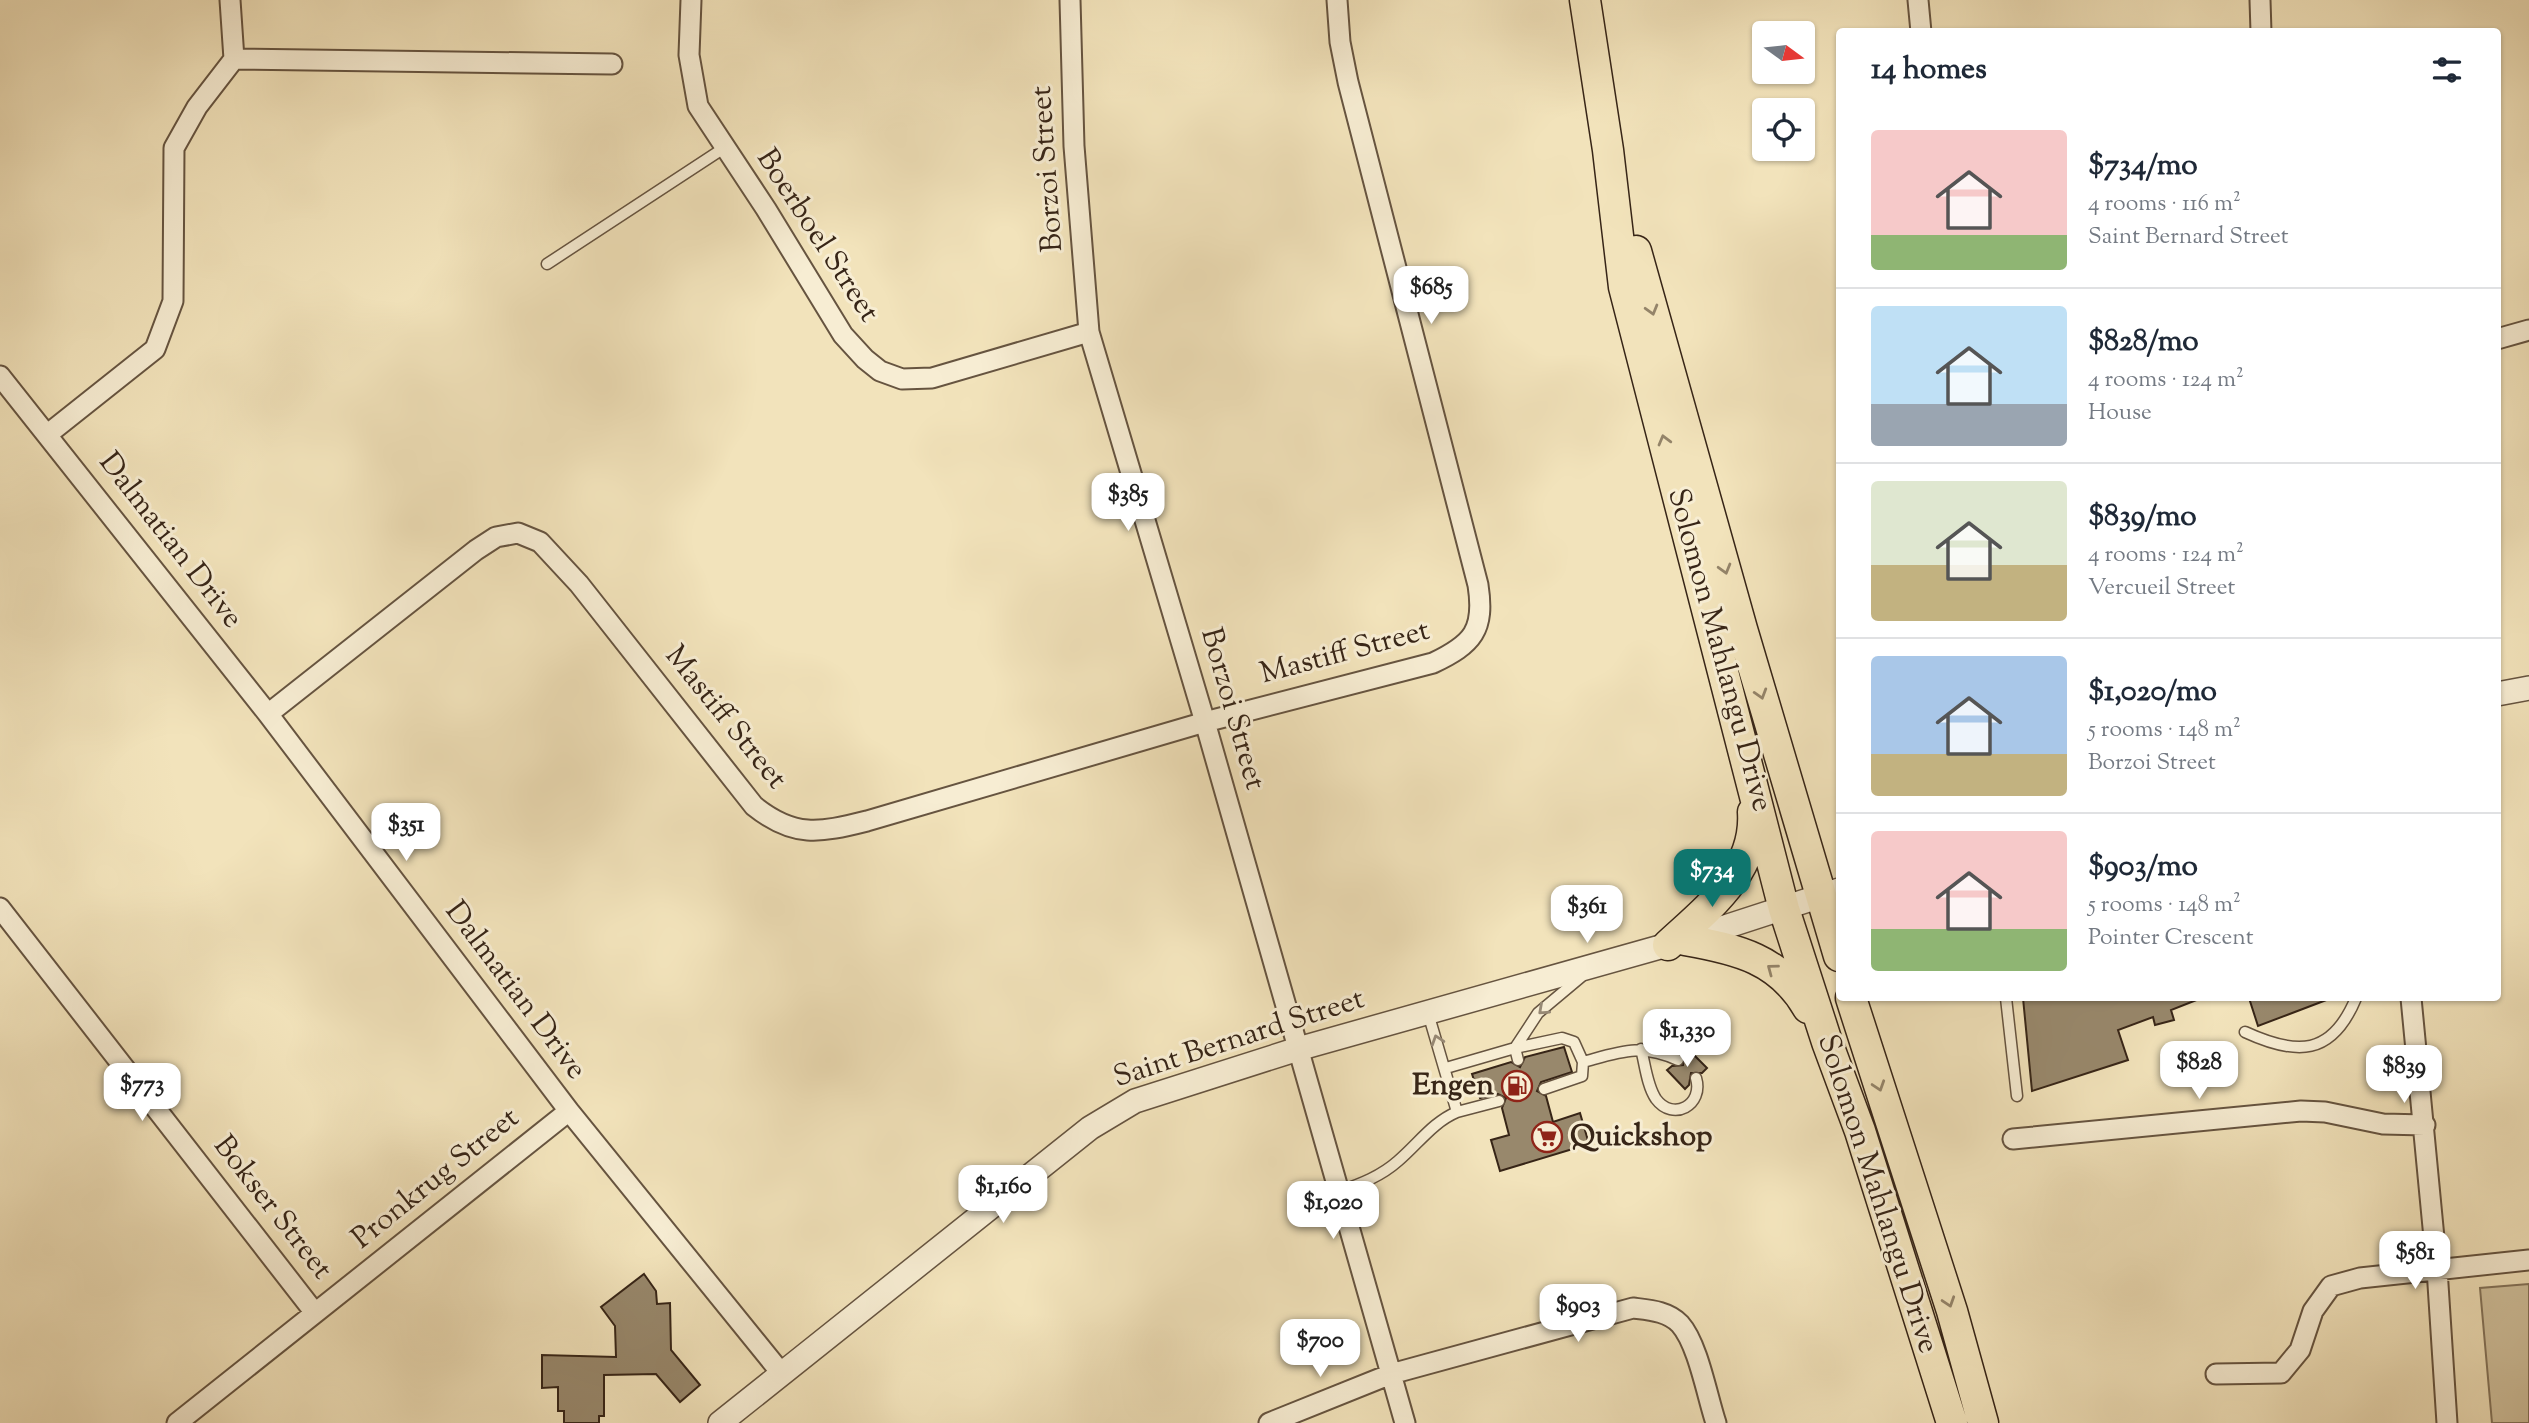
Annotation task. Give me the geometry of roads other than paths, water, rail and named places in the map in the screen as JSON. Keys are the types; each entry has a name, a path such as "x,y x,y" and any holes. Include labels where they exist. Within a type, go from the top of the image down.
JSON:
{"main road":[{"name":"Solomon Mahlangu Drive","path":"1585,0 1608,150 1624,287 1749,763 1784,909 1827,1042 1860,1131 1952,1423"},
{"name":"Solomon Mahlangu Drive","path":"1608,150 1738,615 1830,893 1836,935"},
{"path":"1677,942 1730,884 1749,851 1753,817 1749,763"},
{"path":"1677,942 1727,948 1761,960 1797,988 1827,1042"},
{"name":"Solomon Mahlangu Drive","path":"1853,1001 1952,1311 1983,1423"},
{"path":"1864,1041 1866,1001"}],"street":[{"path":"48,435 155,349 173,302 174,148 197,107 234,59 230,0"},
{"name":"Boerboel Street","path":"691,0 691,80 698,106 766,209 843,335 880,371 902,379 932,377 1090,332"},
{"name":"Borzoi Street","path":"1070,0 1074,146 1090,332 1205,722 1405,1423"},
{"name":"Mastiff Street","path":"268,714 476,550 496,537 517,533 540,542 555,557 754,806 787,828 829,830 1205,722 1433,663 1458,652 1470,640 1479,623 1481,608 1478,585 1349,82 1340,42 1337,0"},
{"path":"1918,0 1921,28"},
{"path":"2260,0 2261,28"},
{"path":"234,59 612,64"},
{"path":"2501,338 2529,330"},
{"name":"Dalmatian Drive","path":"0,376 268,714 569,1111 782,1374"},
{"path":"2501,693 2529,688"},
{"name":"Saint Bernard Street","path":"720,1423 1090,1128 1135,1101 1298,1049 1677,942 1830,893"},
{"name":"Bokser Street","path":"0,908 315,1313"},
{"path":"2411,1001 2425,1125 2447,1423"},
{"name":"Pronkrug Street","path":"177,1423 569,1111"},
{"path":"2013,1139 2301,1111 2325,1112 2382,1124 2425,1125"},
{"path":"2216,1374 2281,1373 2300,1350 2313,1311 2331,1286 2360,1278 2529,1260"},
{"path":"1269,1423 1391,1374 1633,1308 1668,1315 1679,1324 1687,1336 1716,1423"}],"lane":[{"path":"547,264 724,148"},
{"path":"1518,1059 1515,1048 1538,1013 1595,966"},
{"path":"2006,1001 2017,1096"},
{"path":"2245,1032 2274,1046 2309,1046 2339,1030 2354,1001"},
{"path":"1428,1013 1457,1112"},
{"path":"1446,1068 1515,1048 1567,1039 1578,1048 1584,1071 1577,1079 1544,1089"},
{"path":"1583,1062 1641,1049 1658,1051 1678,1060"},
{"path":"1641,1049 1654,1097 1669,1108 1685,1108 1694,1102 1699,1094 1696,1078"},
{"path":"1340,1191 1379,1175 1403,1157 1438,1122 1457,1112 1499,1101"}],"place":[{"name":"Engen","path":"1517,1086"},
{"name":"Quickshop","path":"1547,1137"}]}
